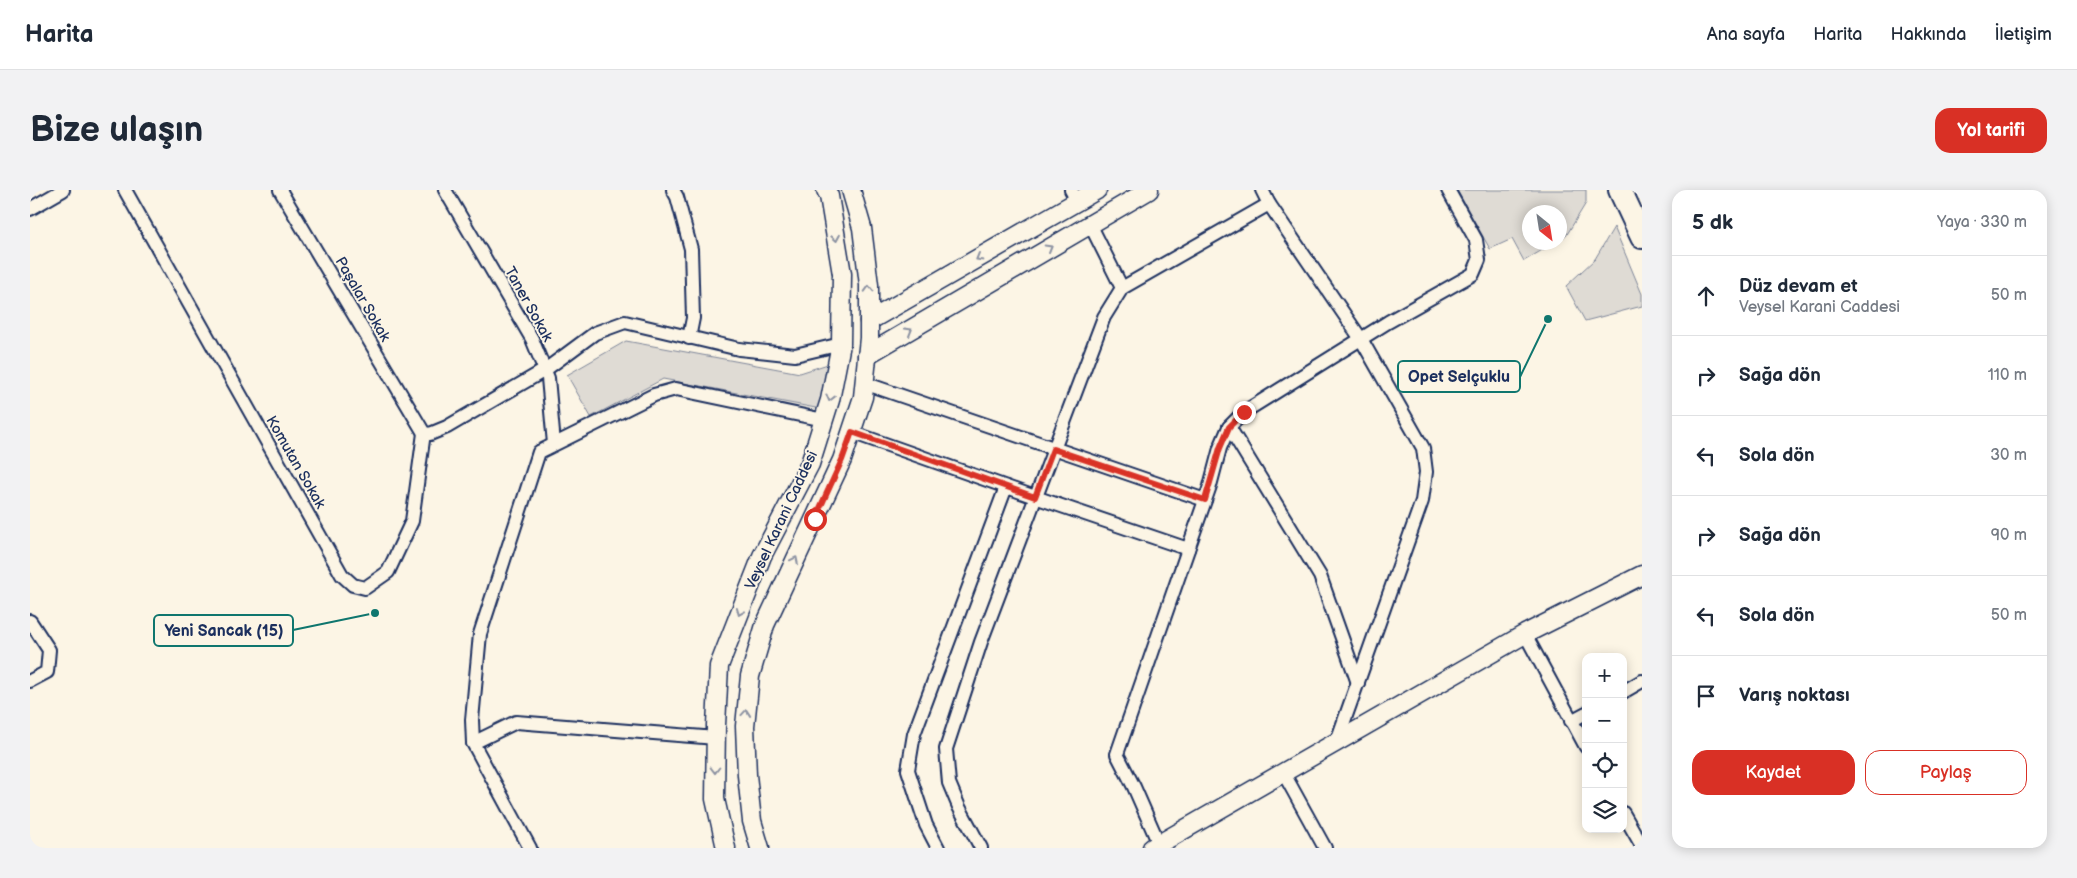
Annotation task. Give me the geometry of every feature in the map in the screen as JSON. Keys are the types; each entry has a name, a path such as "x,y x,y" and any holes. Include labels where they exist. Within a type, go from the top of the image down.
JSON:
{"highway":[{"path":"1620,190 1642,237"}],"main road":[{"name":"Veysel Karani Caddesi","path":"726,848 715,799 719,666 762,556 810,464 830,400 841,344 842,274 829,196 826,190"},
{"name":"Veysel Karani Caddesi","path":"760,848 752,821 747,775 745,726 750,676 765,625 842,460 863,397 869,320 869,286 863,237 851,190"},
{"path":"869,320 1074,196 1097,190"},
{"path":"867,355 1150,190"},
{"path":"1156,846 1525,634 1642,575"}],"street":[{"path":"31,205 63,190"},
{"name":"Komutan Sokak","path":"125,190 342,575 353,586 365,588 388,572 412,521 421,429"},
{"name":"Paşalar Sokak","path":"280,190 421,429"},
{"name":"Taner Sokak","path":"445,190 532,339 548,378 554,444"},
{"path":"672,190 676,197 691,249 693,318 689,338"},
{"path":"1262,190 1362,339 1423,448 1426,472 1422,501 1337,741"},
{"path":"1156,846 1134,787 1117,754 1205,500 1220,448 1229,427 1244,412 1362,339 1473,274 1480,260 1476,240 1448,190"},
{"path":"981,848 959,808 949,783 946,749 981,642 1104,317 1122,288 1270,204"},
{"path":"1090,224 1122,288"},
{"path":"421,429 430,434 447,427 545,370 595,333 625,322 739,349 795,355 841,344"},
{"path":"864,383 1205,500"},
{"path":"530,848 473,743 472,720 480,634 539,452 654,395 676,389 824,420"},
{"path":"1229,427 1320,576 1358,683"},
{"path":"852,432 1188,549"},
{"path":"938,848 926,825 908,770 914,734 1006,487"},
{"path":"30,621 49,650 47,672 30,681"},
{"path":"1525,634 1584,743"},
{"path":"1627,690 1642,681"},
{"path":"1571,721 1582,715"},
{"path":"473,743 516,722 716,738"},
{"path":"1283,772 1325,848"},
{"path":"1627,820 1642,846"}],"shaded area":[{"path":"1457,190 1586,190 1586,203 1567,234 1567,205 1522,205 1522,250 1542,250 1524,261 1512,239 1490,249"},
{"path":"1614,227 1642,294 1642,306 1585,321 1566,286 1595,259"},
{"path":"626,341 800,373 831,363 821,409 663,379 591,417 567,375"}],"place":[{"name":"Opet Selçuklu","path":"1548,319"},
{"name":"Yeni Sancak (15)","path":"375,613"}],"route":[{"path":"815,519 842,460 852,432 1035,497 1053,449 1205,500 1220,448 1229,427 1244,412"}]}
